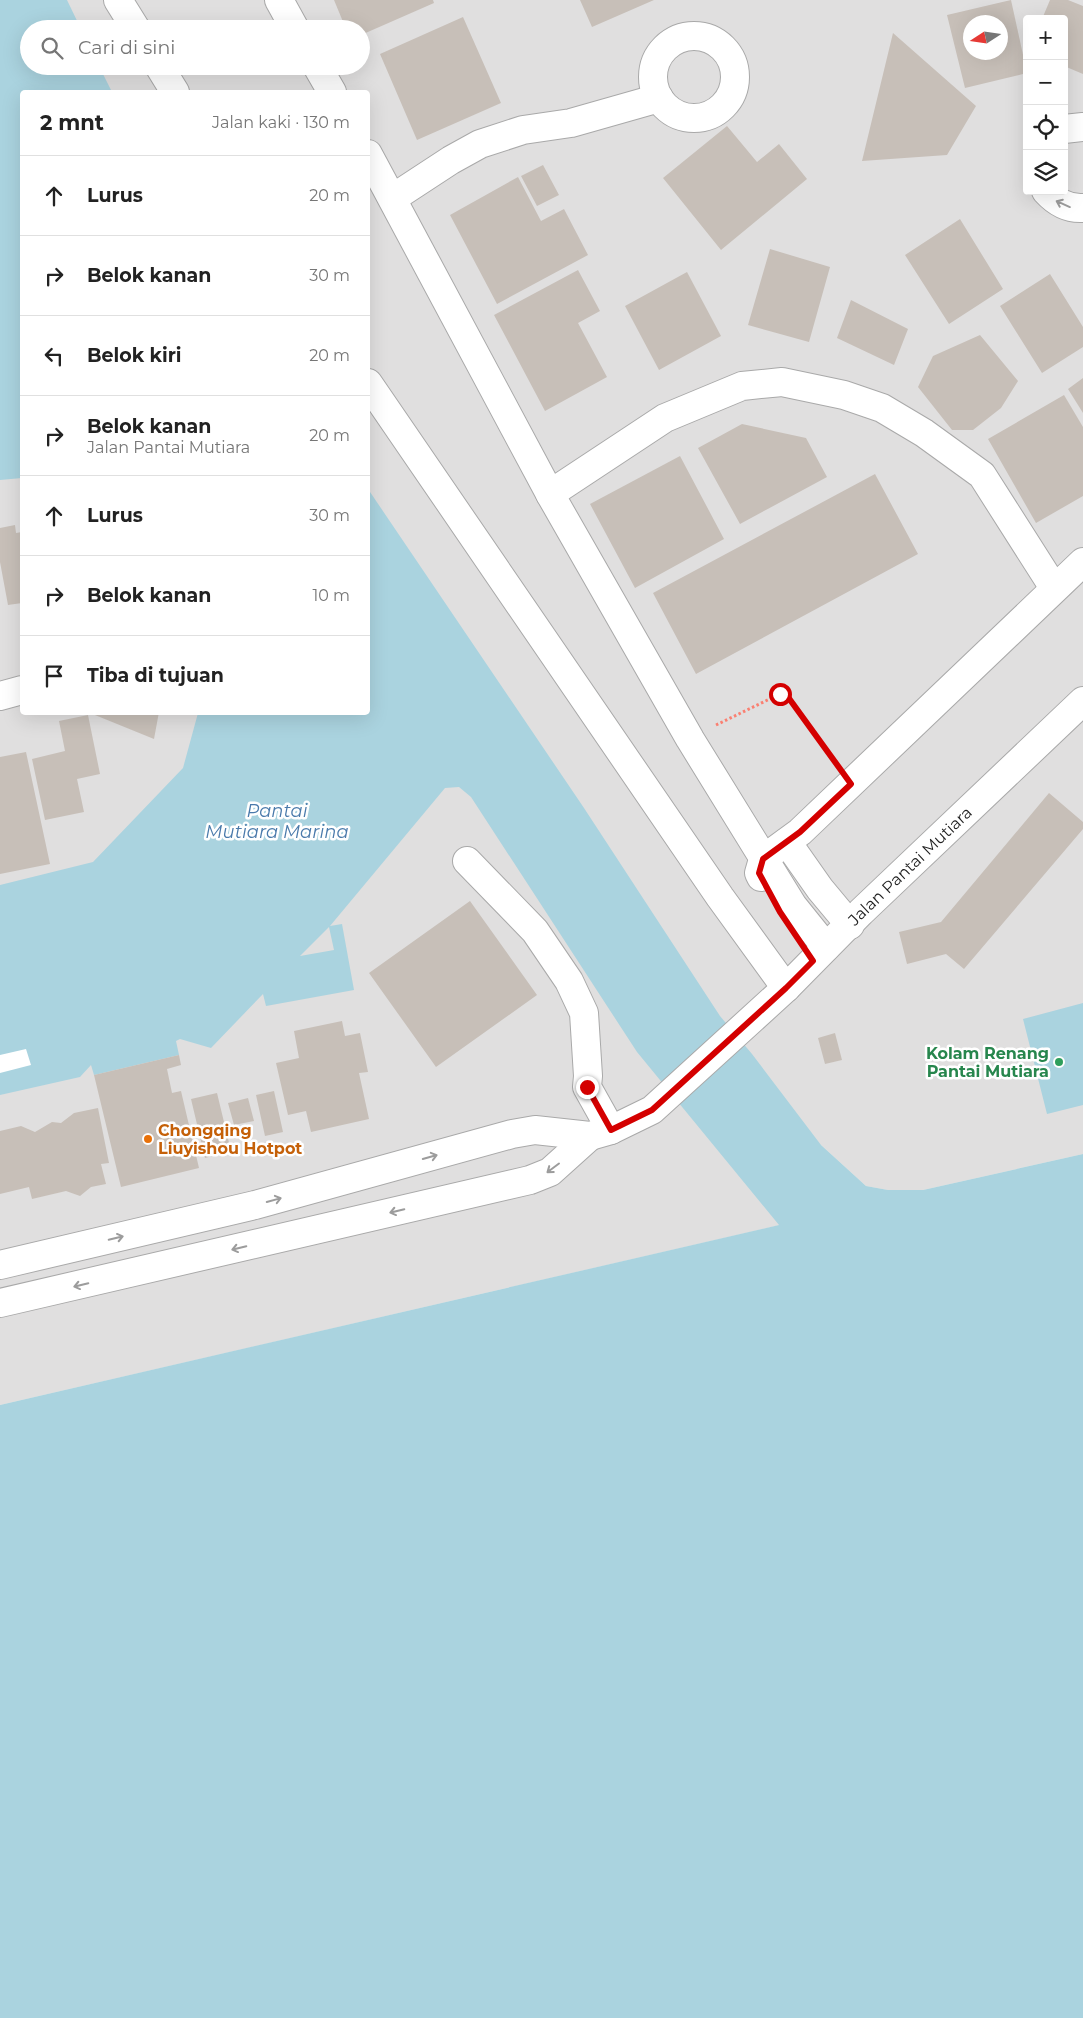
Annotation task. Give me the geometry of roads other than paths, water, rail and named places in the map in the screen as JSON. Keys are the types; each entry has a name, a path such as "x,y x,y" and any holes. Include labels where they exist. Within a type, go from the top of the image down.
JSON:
{"street":[{"path":"118,0 130,20"},
{"path":"278,0 290,20"},
{"path":"165,75 174,90"},
{"path":"322,75 331,90"},
{"path":"393,198 451,160 480,144 523,130 571,124 659,98"},
{"path":"1068,129 1083,127"},
{"path":"370,158 550,494 690,739 793,906 819,954"},
{"path":"1050,195 1054,200 1066,206 1083,208"},
{"path":"550,494 665,418 742,386 782,382 844,396 882,408 924,433 982,475 1054,588"},
{"path":"370,386 720,897 786,988"},
{"path":"763,859 794,837 1083,562"},
{"path":"0,696 20,691"},
{"name":"Jalan Pantai Mutiara","path":"0,1303 530,1180 550,1172 601,1134 652,1110 667,1097 786,988 855,918 1080,709"},
{"path":"794,837 820,889 855,918"},
{"path":"0,1265 255,1205 512,1134 535,1130 601,1134 587,1087 584,1013 569,981 535,931 467,861"}],"water":[{"path":"0,0 67,0 77,20 20,20 20,75 104,75 111,90 20,90 20,478 0,480"},
{"name":"Pantai Mutiara Marina","path":"370,492 584,808 720,1016 752,1054 821,1145 866,1186 888,1190 923,1190 1083,1154 1083,2018 0,2018 0,1405 779,1225 637,1052 471,797 459,787 445,788 330,926 342,924 354,990 266,1006 263,994 211,1048 180,1039 176,1041 179,1055 94,1075 91,1065 80,1077 0,1095 0,885 93,862 183,768 197,715 370,715","holes":["329,927 334,950 300,956"]},
{"name":"Kolam Renang Pantai Mutiara","path":"1083,1003 1083,1105 1047,1114 1023,1019"}],"place":[{"name":"Kolam Renang Pantai Mutiara","path":"1059,1062"},
{"name":"Chongqing Liuyishou Hotpot","path":"148,1139"}]}
